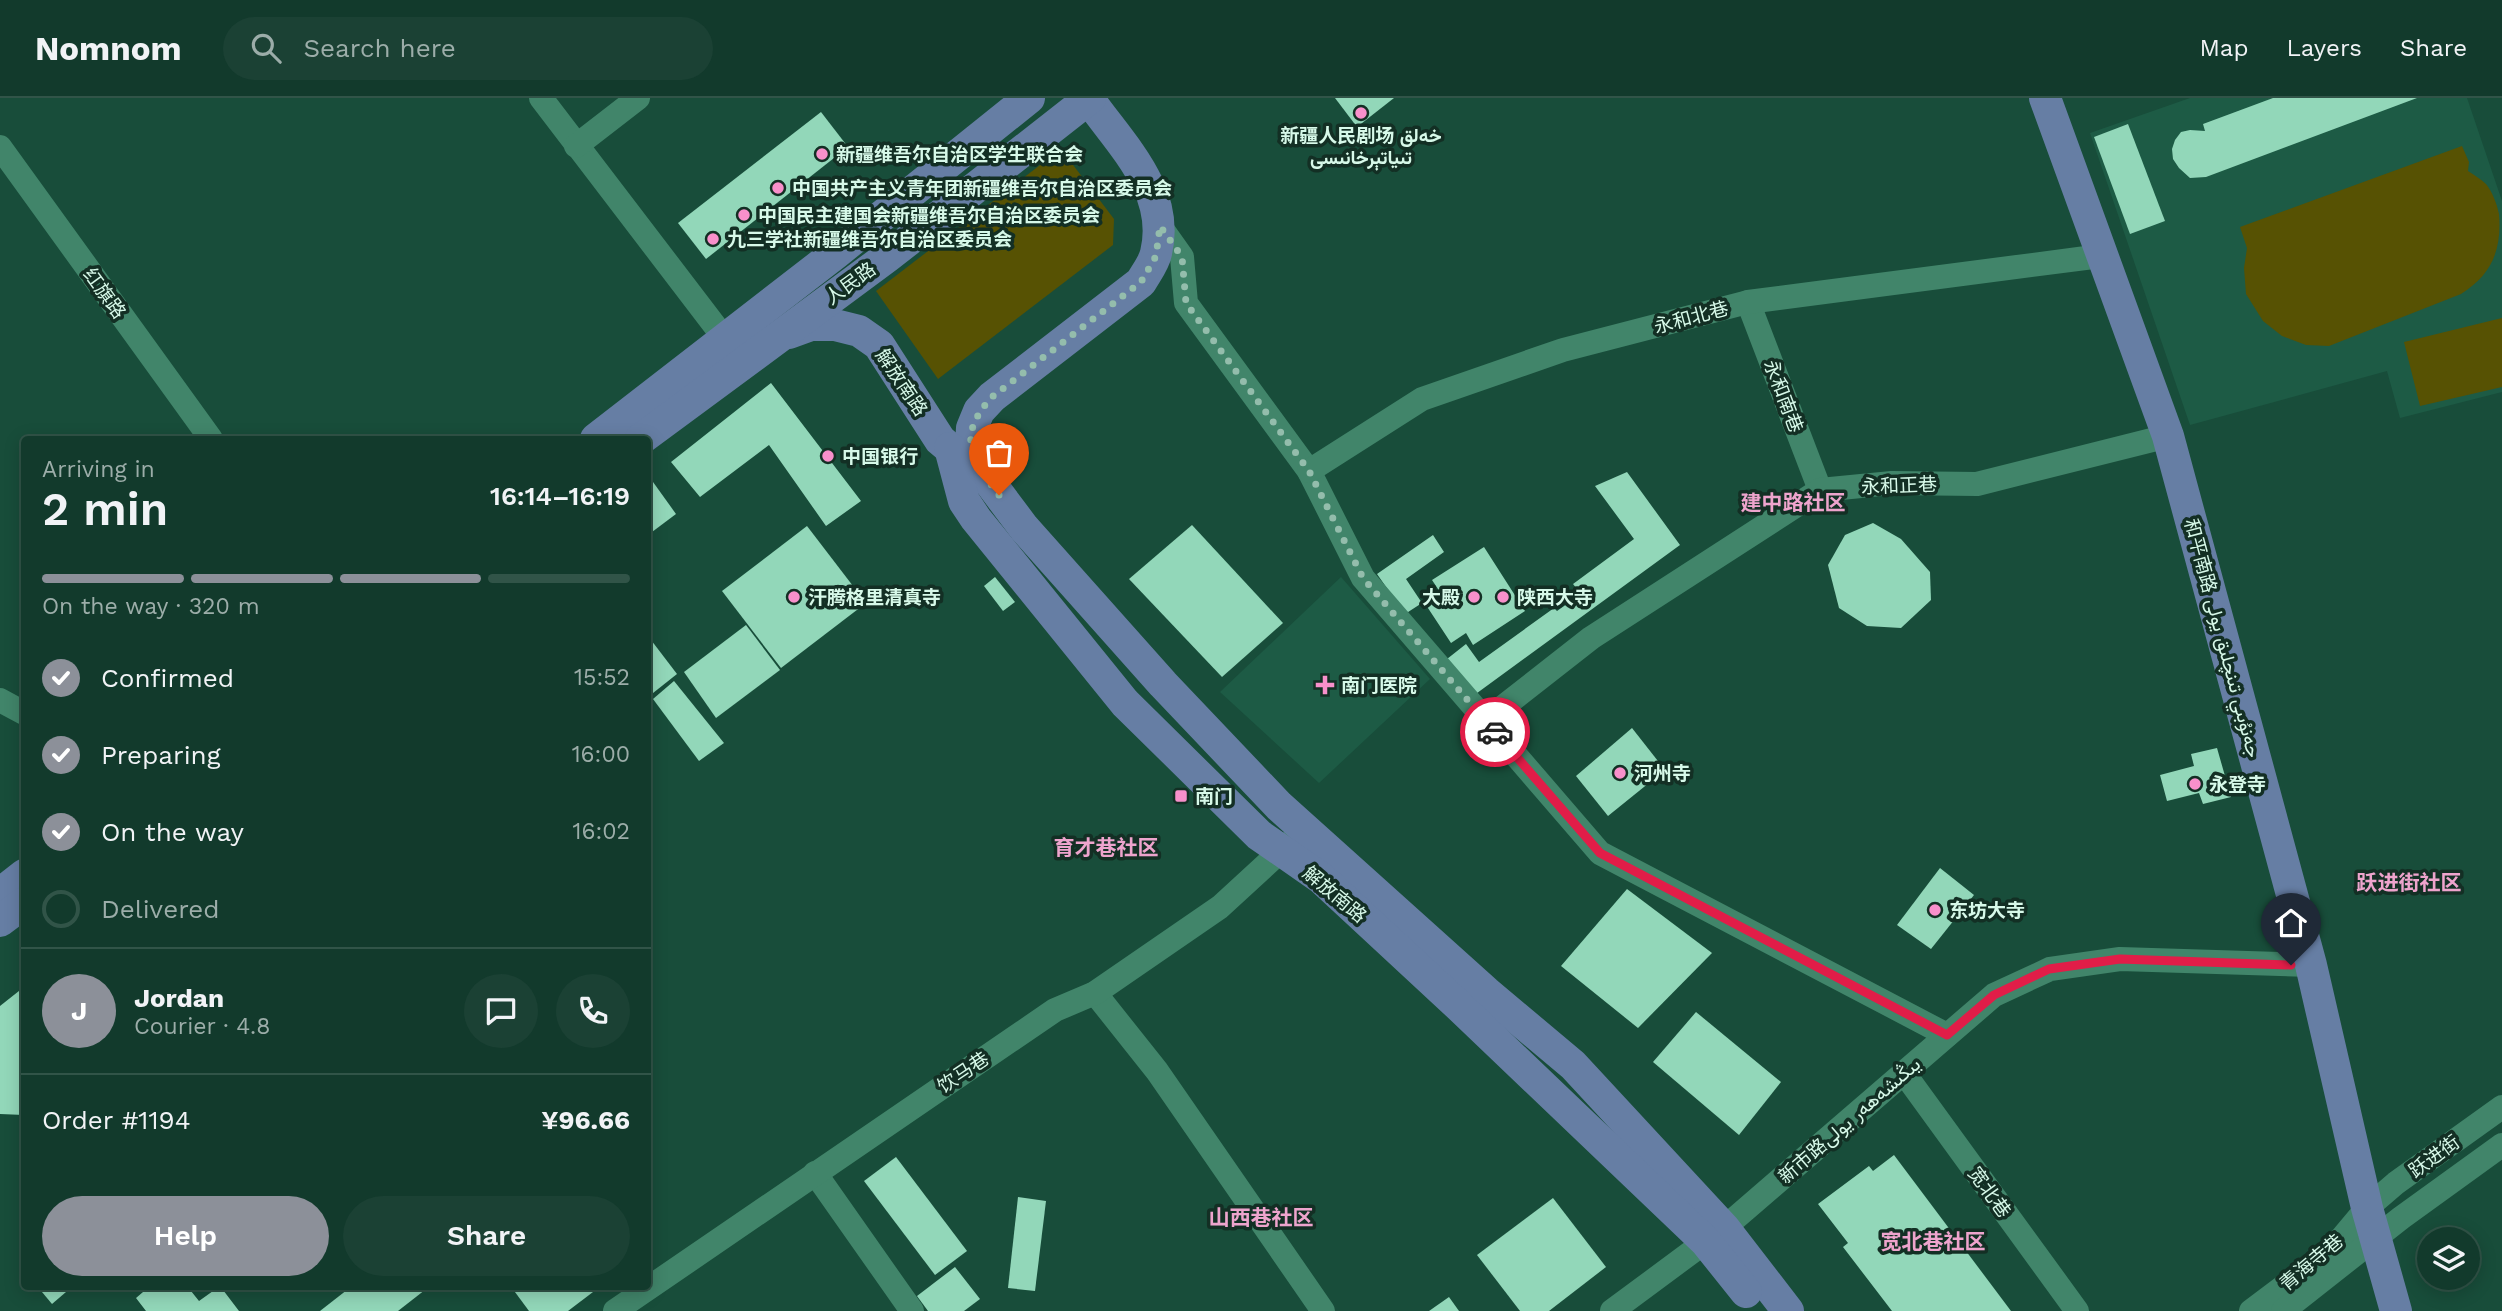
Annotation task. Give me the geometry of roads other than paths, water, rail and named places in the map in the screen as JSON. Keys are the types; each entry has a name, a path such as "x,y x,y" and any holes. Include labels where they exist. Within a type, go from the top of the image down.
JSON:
{"main road":[{"name":"人民路","path":"600,436 1029,98"},
{"name":"人民路","path":"645,436 887,257 1089,98"},
{"name":"解放南路","path":"1089,98 1147,180 1155,197 1160,226 1156,256 1141,282 992,397 979,411 972,428 971,446 976,464 1024,528 1163,684 1279,806 1486,992 1573,1065 1715,1235 1761,1311"},
{"name":"和平南路 جەنۇبىي تىنچلىق يولى","path":"2045,98 2168,436 2311,965 2371,1223 2396,1311"},
{"name":"解放南路","path":"766,345 811,325 835,325 859,331 879,345 940,440 987,479"},
{"path":"950,448 966,421 992,397"},
{"name":"解放南路","path":"950,448 964,501 976,519 1118,694 1259,835 1321,878 1715,1235 1788,1311"},
{"path":"0,894 21,877"},
{"path":"0,921 21,905"}],"street":[{"path":"541,98 725,339"},
{"path":"576,146 638,98"},
{"name":"红旗路","path":"0,147 209,436"},
{"path":"1160,226 1182,257 1186,303 1309,471 1363,578 1600,853 1947,1035"},
{"name":"永和北巷","path":"1309,471 1422,399 1563,350 1748,302 2101,256"},
{"name":"永和南巷","path":"1748,302 1819,490"},
{"name":"永和正巷","path":"1485,721 1591,638 1819,490 1892,483 1977,484 2168,436"},
{"path":"0,700 21,711"},
{"name":"饮马巷","path":"651,1279 815,1173 1055,1010 1095,993 1220,907 1305,829"},
{"name":"新市路يىڭىشەھەر يولى","path":"1612,1311 1715,1235 1994,995 2049,969 2120,959 2311,965"},
{"path":"1095,993 1157,1071 1323,1311"},
{"name":"宽北巷","path":"1904,1073 2077,1311"},
{"name":"跃进街","path":"2371,1223 2396,1184 2502,1107"},
{"name":"跃进街","path":"2371,1223 2502,1145"},
{"path":"815,1173 912,1311"},
{"name":"青海寺巷","path":"2251,1311 2371,1223"},
{"name":"青海寺巷","path":"2283,1311 2371,1223"}],"place":[{"name":"新疆人民剧场 خەلق تىياتېرخانىسى","path":"1361,113"},
{"name":"新疆维吾尔自治区学生联合会","path":"822,154"},
{"name":"中国共产主义青年团新疆维吾尔自治区委员会","path":"778,188"},
{"name":"中国民主建国会新疆维吾尔自治区委员会","path":"744,215"},
{"name":"九三学社新疆维吾尔自治区委员会","path":"713,239"},
{"name":"中国银行","path":"828,456"},
{"name":"汗腾格里清真寺","path":"794,597"},
{"name":"大殿","path":"1474,597"},
{"name":"陕西大寺","path":"1503,597"},
{"name":"南门医院","path":"1325,685"},
{"name":"河州寺","path":"1620,773"},
{"name":"永登寺","path":"2195,784"},
{"name":"南门","path":"1181,796"},
{"name":"东坊大寺","path":"1935,910"}],"district":[{"name":"建中路社区","path":"1793,503"},
{"name":"育才巷社区","path":"1106,848"},
{"name":"跃进街社区","path":"2409,883"},
{"name":"山西巷社区","path":"1261,1218"},
{"name":"宽北巷社区","path":"1933,1242"}]}
